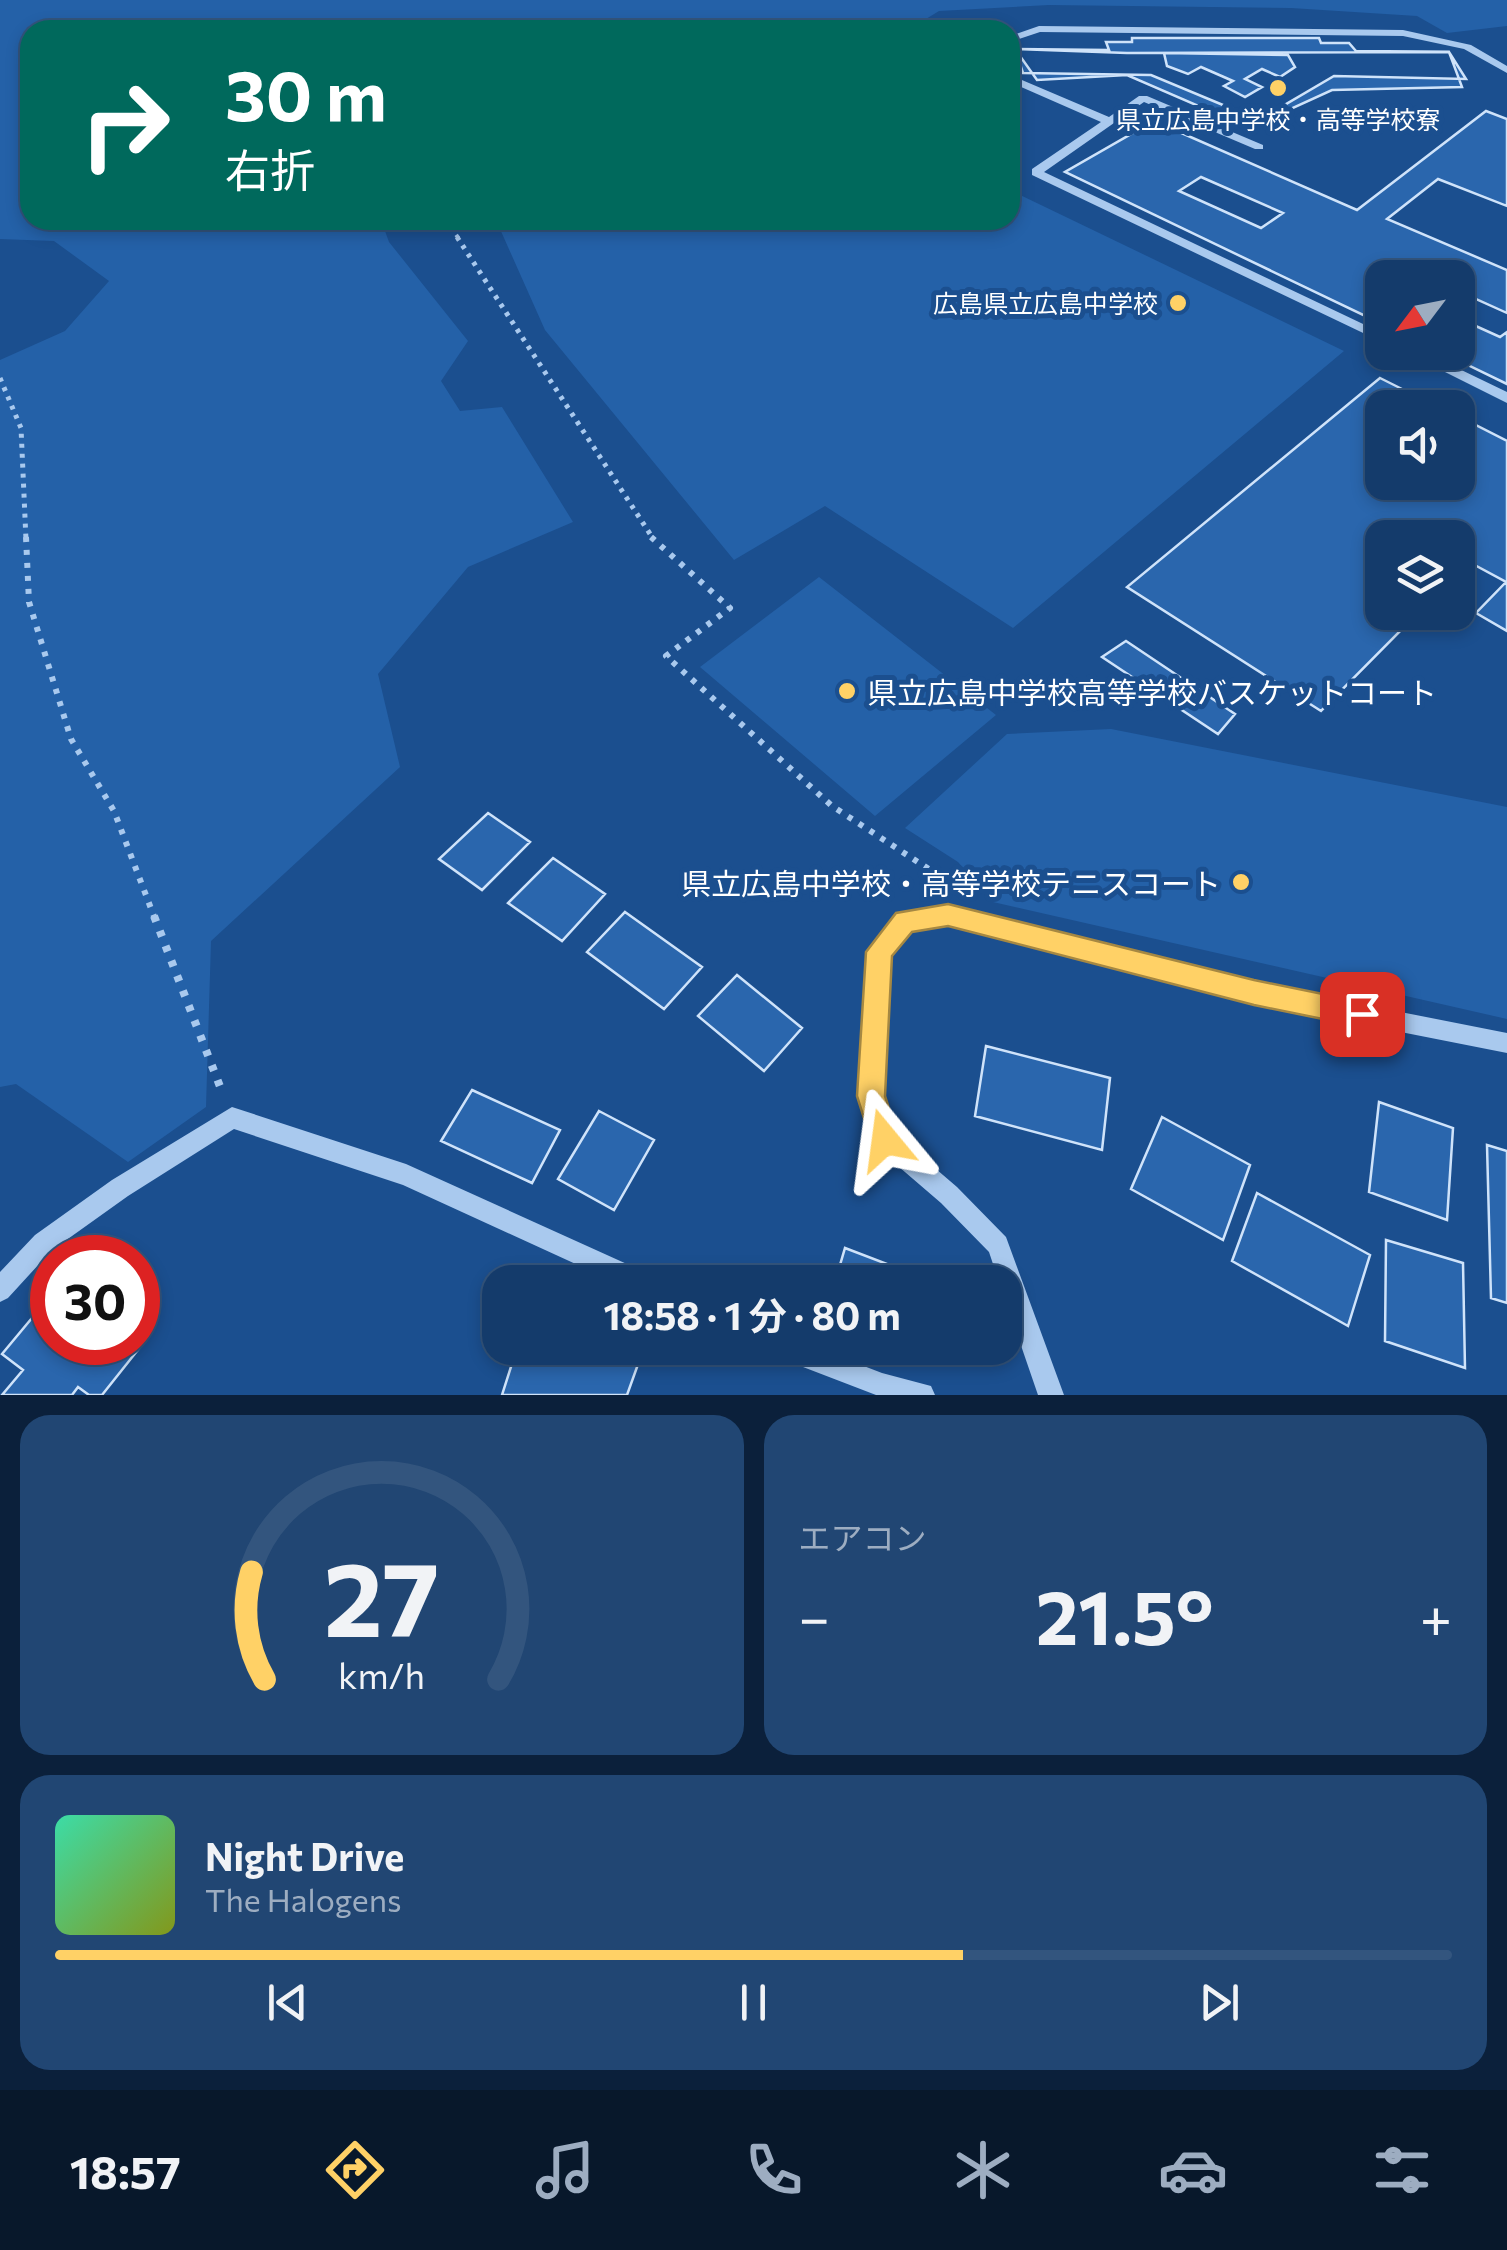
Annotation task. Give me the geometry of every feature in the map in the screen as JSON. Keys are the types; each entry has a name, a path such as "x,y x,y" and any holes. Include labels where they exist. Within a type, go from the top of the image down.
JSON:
{"street":[{"path":"1020,35 1039,29 1403,33 1467,47 1507,70"},
{"path":"1020,82 1109,122"},
{"path":"1259,147 1143,98 1036,172 1365,330"},
{"path":"1449,370 1507,398"},
{"path":"1051,1395 998,1246 949,1195 885,1140 871,1096 879,952 905,921 948,915 1254,992 1507,1043"},
{"path":"0,1290 43,1243 120,1188 232,1118 406,1175 605,1265"},
{"path":"830,1365 922,1395"}],"path":[{"path":"452,230 651,537 730,608 666,656 832,806 944,879 948,915"},
{"path":"0,378 21,428 29,602 71,739 114,811 232,1118"}],"shaded area":[{"path":"0,0 1507,0 1507,26 1447,33 1417,16 1291,8 1049,5 939,11 924,20 20,20 20,230 385,230 389,242 468,341 441,381 460,411 502,407 573,522 468,567 378,674 400,767 211,941 206,1107 128,1162 16,1084 0,1087 0,360 65,331 109,281 54,241 0,239"},
{"path":"1020,195 1344,351 1013,628 825,506 734,560 545,330 500,230 1020,230"},
{"name":"県立広島中学校高等学校バスケットコート","path":"819,577 996,715 875,816 700,667"},
{"name":"県立広島中学校・高等学校テニスコート","path":"1111,729 1507,807 1507,1019 993,902 958,862 905,828 1007,734"}],"building":[{"name":"県立広島中学校・高等学校寮","path":"1132,38 1319,38 1321,43 1349,43 1356,51 1449,52 1466,79 1334,76 1259,120 1151,75 1023,73 1020,64 1020,49 1109,50 1106,42 1132,42","holes":["1164,53 1288,55 1295,67 1280,77 1262,69 1245,79 1262,87 1245,97 1224,86 1233,81 1201,67 1188,74 1167,66"]},
{"name":"県立広島中学校・高等学校寮","path":"1020,49 1127,53 1449,52 1462,87 1332,90 1249,128 1127,75 1037,80 1020,56"},
{"path":"1486,111 1507,119 1507,206 1438,179 1387,219 1507,270 1507,313 1475,299 1475,260 1365,260 1365,316 1065,172 1154,121 1357,210","holes":["1201,177 1283,213 1261,228 1179,191"]},
{"path":"1475,326 1500,337 1507,332 1507,384 1475,368"},
{"path":"1380,378 1404,390 1365,390"},
{"path":"1365,390 1365,500 1475,500 1475,425 1507,441 1507,631 1476,613 1506,582 1475,565 1475,520 1365,520 1365,630 1401,630 1321,711 1127,587"},
{"path":"1126,641 1235,714 1218,734 1102,657"},
{"path":"488,813 530,842 482,890 439,859"},
{"path":"553,858 605,894 562,941 508,903"},
{"path":"625,912 702,967 664,1009 587,952"},
{"path":"737,975 802,1028 764,1071 698,1016"},
{"path":"986,1046 1110,1078 1102,1150 975,1116"},
{"path":"472,1090 560,1130 532,1183 441,1141"},
{"path":"1379,1102 1453,1128 1447,1220 1369,1192"},
{"path":"599,1111 654,1140 614,1210 558,1179"},
{"path":"1162,1117 1250,1165 1223,1240 1131,1189"},
{"path":"1487,1145 1507,1151 1507,1303 1491,1298"},
{"path":"1257,1193 1370,1255 1348,1326 1232,1261"},
{"path":"1386,1240 1463,1263 1465,1368 1385,1341"},
{"path":"845,1248 890,1265 840,1265"},
{"path":"30,1320 30,1365 126,1365 102,1395 89,1395 78,1387 72,1395 2,1395 23,1370 2,1354"},
{"path":"512,1365 638,1365 627,1395 502,1395"}],"place":[{"name":"県立広島中学校・高等学校寮","path":"1278,88"},
{"name":"広島県立広島中学校","path":"1178,303"},
{"name":"県立広島中学校高等学校バスケットコート","path":"847,691"},
{"name":"県立広島中学校・高等学校テニスコート","path":"1241,882"}],"route":[{"path":"885,1140 871,1096 879,952 905,921 948,915 1254,992 1362,1014"}]}
